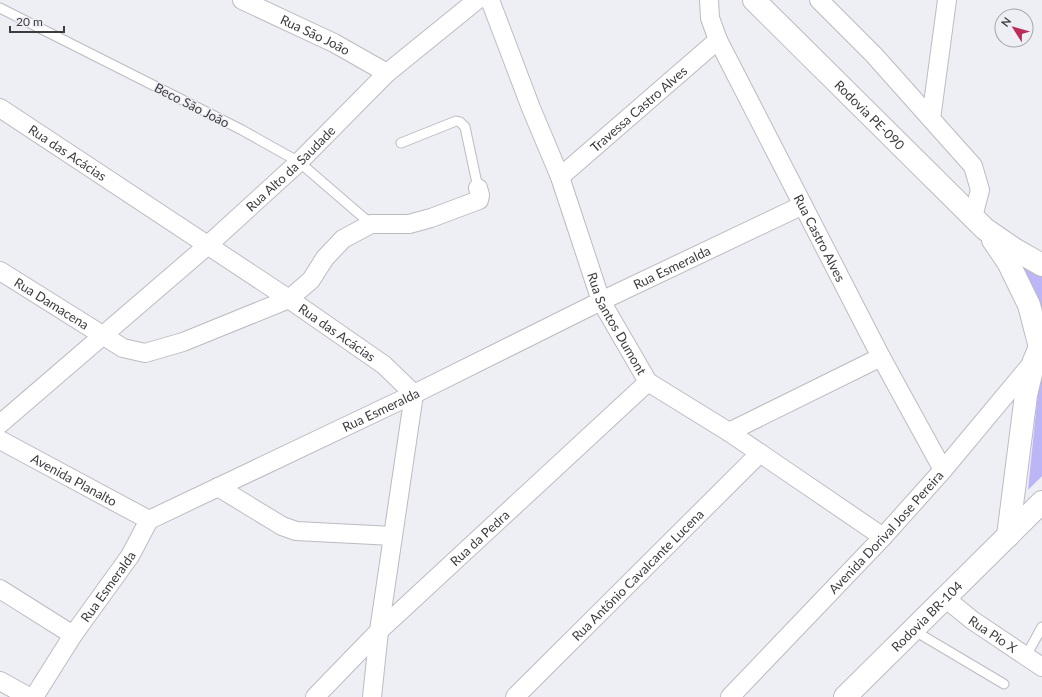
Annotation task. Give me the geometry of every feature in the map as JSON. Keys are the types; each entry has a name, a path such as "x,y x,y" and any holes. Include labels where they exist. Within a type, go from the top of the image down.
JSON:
{"main road":[{"name":"Rodovia PE-090","path":"754,0 979,223 1014,249 1042,265"},
{"name":"Rodovia PE-090","path":"979,223 1008,262 1019,283 1029,305 1039,351"},
{"path":"1008,536 1022,417 1039,351"},
{"name":"Rodovia BR-104","path":"845,697 1042,502"}],"street":[{"name":"Rua São João","path":"242,0 334,43 387,73"},
{"name":"Rua Alto da Saudade","path":"0,424 208,245 299,162 387,73 477,0"},
{"name":"Rua Santos Dumont","path":"490,0 531,108 560,177 601,301 648,382 729,432 883,537"},
{"name":"Rua Castro Alves","path":"709,0 710,18 718,40 881,357 943,470"},
{"path":"819,0 874,55 973,166 980,190 979,223"},
{"path":"931,119 947,0"},
{"name":"Travessa Castro Alves","path":"560,177 718,40"},
{"name":"Rua das Acácias","path":"0,108 289,299 384,365 414,394"},
{"path":"102,336 123,348 146,353 183,342 289,299 311,280 325,258 343,238 370,224 409,224 431,218 479,200 480,195 478,188"},
{"name":"Rua Esmeralda","path":"34,697 73,636 130,556 149,520 414,394 601,301 803,205"},
{"name":"Rua Damacena","path":"0,271 102,336"},
{"name":"Avenida Dorival Jose Pereira","path":"730,697 883,537 943,470 1039,351"},
{"path":"729,432 881,357"},
{"name":"Rua da Pedra","path":"315,697 379,630 648,382"},
{"path":"372,697 379,630 414,394"},
{"name":"Avenida Planalto","path":"0,440 149,520"},
{"name":"Rua Antônio Cavalcante Lucena","path":"515,697 760,453"},
{"path":"218,486 282,526 296,531 393,536"},
{"path":"0,589 73,636"},
{"name":"Rua Pio X","path":"945,598 972,620 1042,666"},
{"path":"0,681 29,697"}],"lane":[{"name":"Beco São João","path":"0,8 242,130 299,162 370,224"},
{"path":"401,143 456,121 460,122 464,127 478,188"},
{"path":"1026,656 1042,627"},
{"path":"913,630 1004,684"}],"shaded area":[{"path":"1004,248 1042,272 1042,329"},
{"path":"1040,372 1042,376 1042,476 1028,490"}]}
